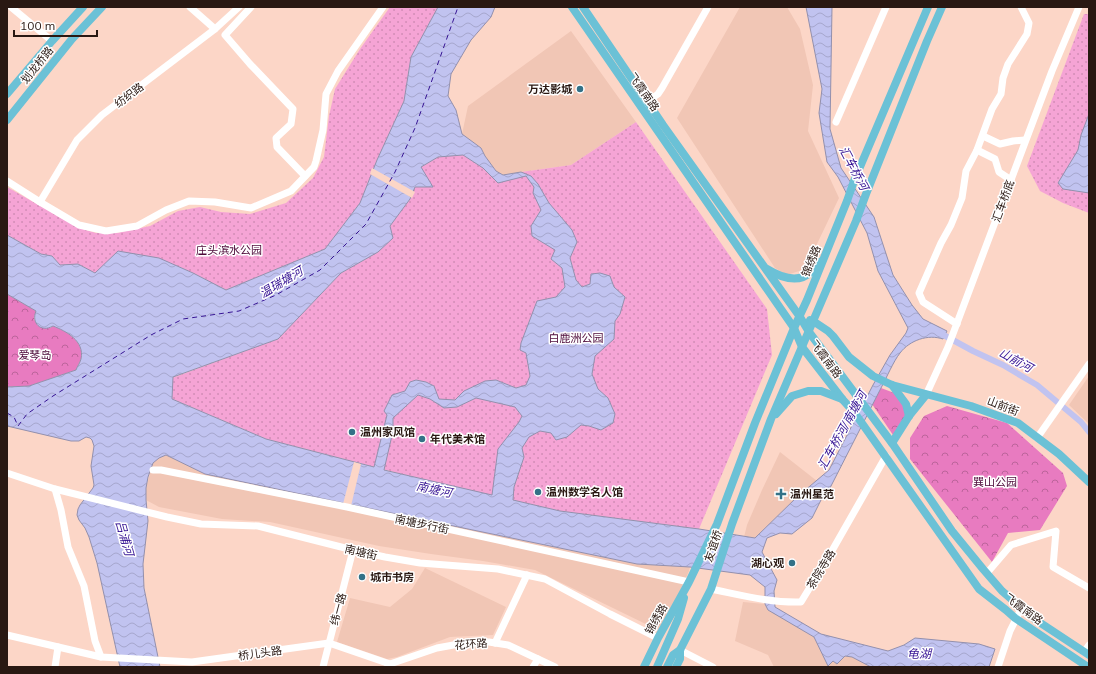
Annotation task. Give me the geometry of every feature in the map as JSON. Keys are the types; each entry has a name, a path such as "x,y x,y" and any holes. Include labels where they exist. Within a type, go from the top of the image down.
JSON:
{"main road":[{"name":"划龙桥路","path":"7,94 83,7"},
{"name":"划龙桥路","path":"7,120 72,39 102,7"},
{"name":"飞霞南路","path":"572,7 764,266 809,332 892,443 952,531 1002,591 1036,620 1087,651"},
{"name":"飞霞南路","path":"583,7 644,104 794,328 802,347 876,442 979,589 1015,618 1088,667"},
{"name":"锦绣路","path":"717,524 754,423 800,317 854,181 928,7"},
{"path":"771,419 856,221 927,41 942,7"},
{"path":"764,266 781,276 787,278 797,278 810,273 823,259"},
{"name":"山前街","path":"800,317 814,321 833,336 849,357 873,376 891,384 926,395 972,406 1018,424 1059,454 1089,482"},
{"name":"山前街","path":"891,384 906,404 908,416"},
{"path":"771,419 792,396 808,391 821,391 843,400"},
{"path":"892,443 908,416 926,395"},
{"name":"友谊桥","path":"711,589 732,524 771,419"},
{"name":"友谊桥","path":"695,570 717,524"},
{"name":"锦绣路","path":"644,667 695,570"},
{"name":"锦绣路","path":"657,667 678,619 689,582"},
{"path":"676,667 680,659 680,650 711,589"},
{"path":"667,667 673,655 680,650"}],"street":[{"path":"11,7 52,41"},
{"path":"190,7 215,29"},
{"name":"纺织路","path":"40,202 77,140 102,115 215,29 239,7"},
{"path":"251,7 225,35 250,64 293,109 292,124 276,138 277,147 305,176"},
{"path":"7,181 78,225 106,231 137,226 166,210 189,201 215,202 251,208 290,191 314,167 323,130 326,94 338,71 383,7"},
{"path":"644,104 658,94 662,88 708,7"},
{"path":"836,122 886,7"},
{"path":"956,327 923,302 919,293 962,198 966,171 983,136 992,109 1001,94 1003,78 1008,64 1027,34 1029,22 1021,7"},
{"name":"汇车桥底","path":"926,395 956,327 1025,140 1079,7"},
{"path":"983,136 1000,144 1025,140"},
{"path":"977,150 995,159 999,172 1010,180"},
{"path":"1037,438 1089,364"},
{"name":"茶院寺路","path":"711,589 760,600 801,602 886,456"},
{"name":"南塘步行街","path":"153,470 162,470 347,507 689,582"},
{"name":"南塘街","path":"7,473 55,489 201,524 258,526 385,557 420,563 498,569 545,579 658,638"},
{"path":"55,489 61,510 68,547 84,586 95,641 101,657"},
{"path":"987,573 1011,545 1056,531 1053,567 1089,588"},
{"name":"纬一路","path":"323,667 353,550"},
{"path":"495,643 526,575"},
{"path":"998,667 1015,618 1022,607"},
{"path":"7,635 101,657"},
{"name":"花环路","path":"388,665 437,648 470,642 489,642 508,645 554,667"},
{"path":"329,643 388,665"},
{"name":"桥儿头路","path":"101,657 192,662 329,643"},
{"path":"55,667 58,648"},
{"path":"680,650 713,667"},
{"path":"533,667 538,659"}],"shaded area":[{"path":"740,7 787,7 800,29 813,85 808,131 839,198 805,269 787,275 775,268 677,118"},
{"path":"571,31 636,122 571,165 503,175 496,171 481,148 462,134 468,106"},
{"path":"1089,376 1089,424 1069,405"},
{"name":"温州星范","path":"780,452 817,481 797,497 755,538 744,537 747,525"},
{"path":"166,455 205,474 637,564 690,567 676,600 658,630 535,570 379,546 270,522 222,519 159,507 146,500 146,488 153,463"},
{"path":"425,568 506,607 493,635 450,637 397,657 387,659 337,642 350,598 390,607 412,589"},
{"path":"743,602 765,604 768,610 814,637 828,665 833,661 838,663 845,656 852,657 871,667 774,667 768,655 735,641"}],"green space":[{"name":"庄头滨水公园","path":"390,7 438,7 411,57 404,101 377,160 360,203 325,249 226,290 193,273 159,259 95,273 78,264 60,265 52,256 41,254 7,235 7,187 79,228 96,233 117,233 150,226 178,211 200,207 221,212 250,214 286,203 313,178 324,157 329,116 335,89 360,49"},
{"path":"1084,14 1089,14 1089,213 1063,203 1040,191 1027,166"},
{"name":"白鹿洲公园","path":"636,122 767,309 772,355 699,529 560,511 425,480 266,439 172,399 172,378 278,339 341,273 378,252 390,226 410,199 421,167 438,157 463,155 483,168 498,183 521,172 571,165"},
{"name":"爱琴岛","path":"7,294 36,311 34,318 35,321 50,328 53,326 69,334 77,342 80,347 81,359 76,370 29,386 7,387"},
{"path":"881,388 897,394 907,413 893,435 872,404"},
{"name":"巽山公园","path":"947,406 1007,423 1063,473 1067,486 1040,530 1008,533 992,562 910,459 910,438 924,416"}],"water":[{"path":"438,7 495,7 491,17 471,40 451,74 448,96 456,110 462,134 481,148 496,171 503,175 521,172 531,176 538,184 549,203 572,230 577,242 570,258 576,280 582,287 590,284 591,274 600,273 610,276 614,287 625,297 620,314 615,321 614,339 595,356 592,374 598,389 608,398 615,414 613,423 601,430 581,425 567,437 556,440 551,433 540,431 529,437 522,448 524,457 514,487 513,500 560,511 699,529 755,538 797,497 829,470 873,385 890,355 908,328 878,271 867,233 838,177 827,162 819,113 822,89 806,7 832,7 830,129 841,168 874,217 893,275 912,305 923,319 947,331 943,339 931,337 920,339 904,348 892,365 830,488 821,500 812,518 792,534 780,533 767,538 762,552 777,580 774,591 775,607 821,634 888,651 904,645 915,638 979,644 995,649 989,667 871,667 852,657 845,656 837,664 833,661 828,666 814,637 768,610 765,604 765,587 750,575 690,567 637,564 205,474 166,455 153,463 148,477 146,500 148,521 143,564 144,588 160,667 120,667 97,563 89,537 77,515 80,505 94,485 91,466 94,446 92,440 86,437 79,441 71,441 7,426 7,387 29,386 76,370 81,360 81,353 77,342 69,334 53,326 45,328 38,326 35,319 36,311 7,294 7,235 41,254 52,256 60,265 78,264 95,273 118,251 159,258 226,290 325,249 360,203 377,160 404,101 411,57","holes":["463,155 483,168 498,183 526,176 534,187 533,193 541,210 531,226 532,236 555,250 551,259 562,268 565,287 556,297 537,301 521,343 520,350 526,353 530,376 526,385 516,388 496,380 485,381 464,391 455,400 439,399 434,386 426,382 416,380 410,382 405,391 392,395 384,411 387,415 374,467 266,439 172,399 173,377 278,339 341,273 378,252 393,238 390,226 410,199 415,187 433,187 421,167 438,157","418,395 430,399 444,408 457,407 476,398 515,407 522,416 498,449 492,495 384,470 393,431 393,418"]},
{"path":"1089,114 1089,193 1063,189 1058,183 1078,150 1081,135"}],"pier":[{"path":"372,168 415,192 412,198 370,174"},
{"path":"354,462 361,464 351,506 343,504"}],"waterway":[{"name":"山前河","path":"938,332 1003,365 1037,385 1081,422 1089,432"}],"ferry route":[{"path":"7,413 14,417 18,426 27,414 53,396 151,335 183,319 239,311 276,295 320,270 366,224 395,172 415,128 458,7"}],"place":[{"name":"万达影城","path":"580,89"},
{"name":"温州家风馆","path":"352,432"},
{"name":"年代美术馆","path":"422,439"},
{"name":"温州数学名人馆","path":"538,492"},
{"name":"温州星范","path":"781,494"},
{"name":"湖心观","path":"792,563"},
{"name":"城市书房","path":"362,577"}],"water label":[{"name":"汇车桥河","path":"854,168"},
{"name":"温瑞塘河","path":"281,282"},
{"name":"汇车桥河/南塘河","path":"842,430"},
{"name":"南塘河","path":"434,489"},
{"name":"吕浦河","path":"125,538"},
{"name":"龟湖","path":"919,653"}]}
